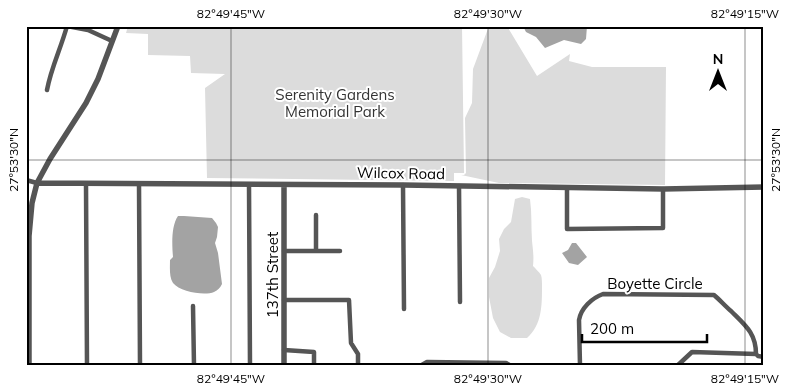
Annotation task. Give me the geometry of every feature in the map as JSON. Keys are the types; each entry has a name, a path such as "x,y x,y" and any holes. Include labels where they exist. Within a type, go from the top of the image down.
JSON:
{"street":[{"path":"26,27 32,26"},
{"path":"47,90 67,26 88,30 112,41"},
{"path":"28,366 28,223 37,184 50,159 86,103 98,79 118,26"},
{"path":"26,180 37,184"},
{"name":"Wilcox Road","path":"37,184 284,184 663,189 764,187"},
{"path":"86,184 87,366"},
{"path":"139,184 140,366"},
{"name":"137th Street","path":"284,184 284,366"},
{"path":"249,185 250,366"},
{"path":"403,186 404,309"},
{"path":"459,186 460,302"},
{"path":"567,188 567,229 663,228 663,189"},
{"path":"316,215 316,251"},
{"path":"284,251 340,251"},
{"name":"Boyette Circle","path":"580,366 580,314 596,297 603,294 714,295 750,330 754,338 756,354"},
{"path":"284,300 349,300 351,342 358,354 358,366"},
{"path":"193,306 194,366"},
{"path":"284,350 314,352 314,366"},
{"path":"756,354 760,351 764,352"},
{"path":"677,366 692,352 756,354 764,357"},
{"path":"420,366 427,362 467,365 506,363 511,366"}],"green space":[{"name":"Serenity Gardens Memorial Park","path":"128,26 462,26 464,173 454,173 454,181 207,178 205,88 225,74 191,73 190,56 148,55 148,34 126,33"},
{"path":"489,26 507,26 537,76 570,54 569,61 592,67 666,67 665,185 499,183 461,175 466,173 465,118 472,103 473,69"},
{"path":"522,197 530,199 533,266 541,276 542,301 538,321 532,333 527,338 511,338 500,332 493,318 489,297 489,278 500,251 499,239 504,229 511,222 515,199"}],"shaded area":[{"path":"523,26 587,26 586,39 581,44 564,40 545,48 536,37 526,32"},
{"path":"178,216 212,218 218,227 215,243 222,284 214,292 205,294 187,291 176,286 172,281 170,260 173,257 173,230"},
{"path":"572,243 576,243 587,257 578,265 569,263 562,253 568,250"}]}
